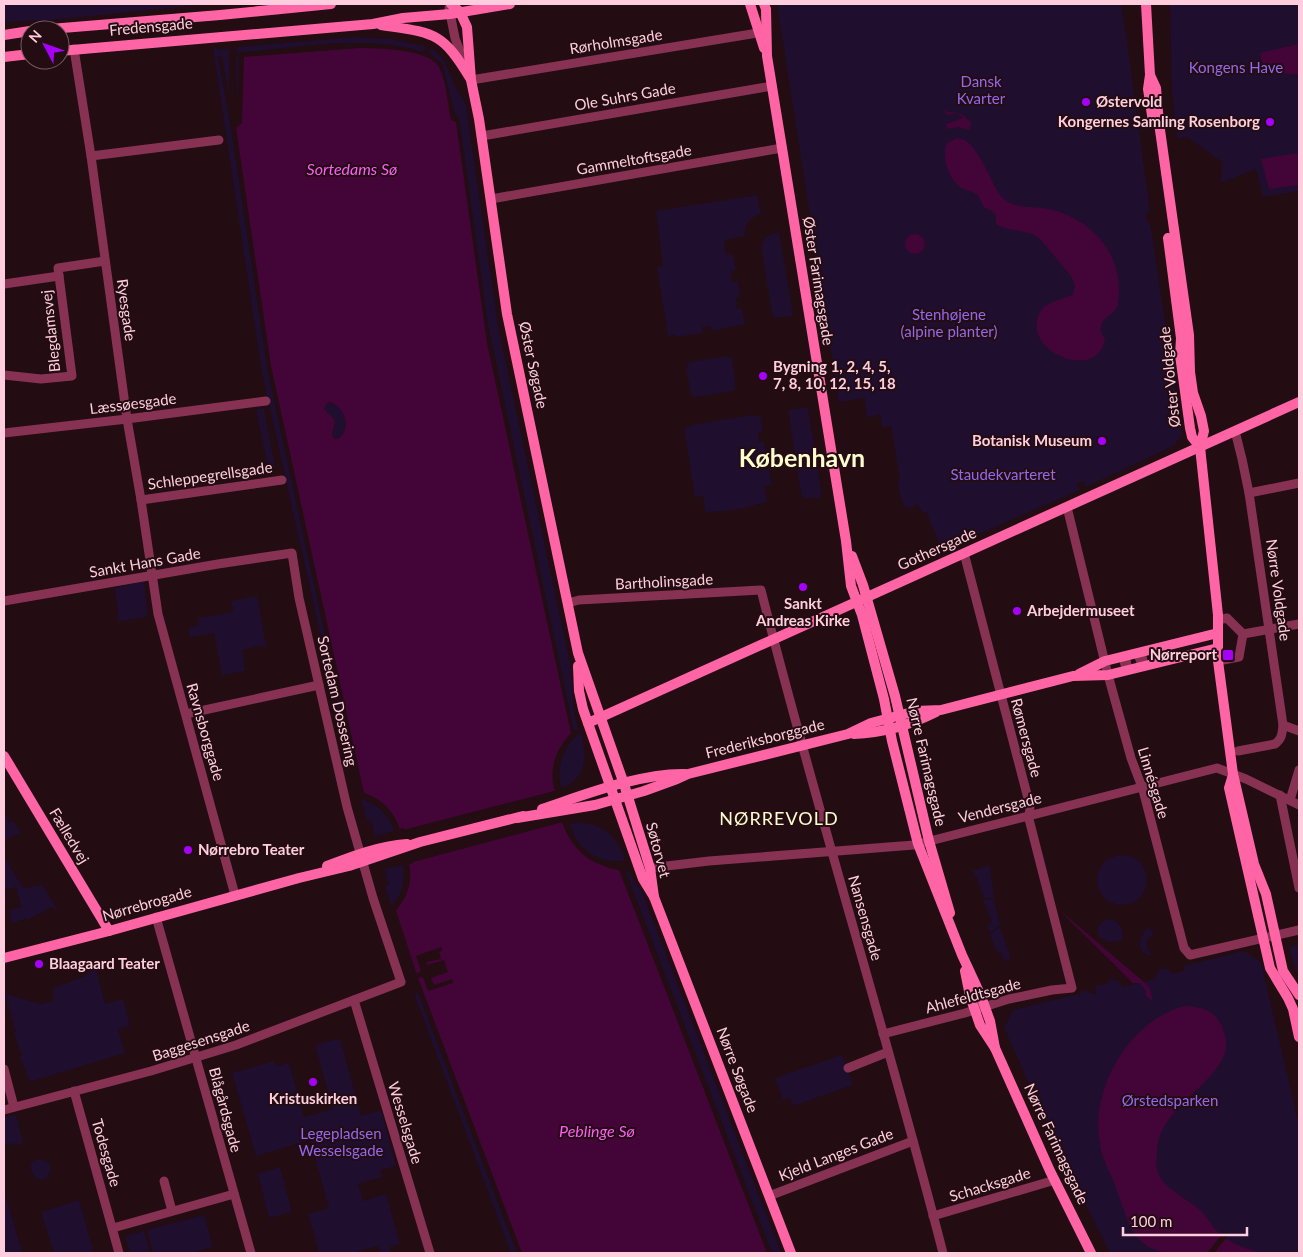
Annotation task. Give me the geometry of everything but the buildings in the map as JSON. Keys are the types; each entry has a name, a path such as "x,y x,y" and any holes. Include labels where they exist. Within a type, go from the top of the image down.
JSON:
{"street":[{"name":"Fredensgade","path":"70,27 330,4"},
{"path":"373,24 457,8 510,4"},
{"name":"Øster Farimagsgade","path":"750,4 762,32 767,56 852,586 862,600"},
{"path":"756,4 762,32"},
{"name":"Øster Farimagsgade","path":"762,32 764,4"},
{"name":"Øster Voldgade","path":"1148,4 1150,76 1148,89 1181,338 1180,355 1192,437 1200,448"},
{"name":"Øster Søgade","path":"457,8 466,27 471,80 482,136 507,314 578,653"},
{"name":"Øster Søgade","path":"457,8 455,38 471,80"},
{"name":"Fredensgade","path":"70,50 373,24"},
{"path":"373,24 423,31 435,36 454,53 471,80"},
{"path":"4,34 20,32"},
{"name":"Rørholmsgade","path":"471,80 762,32"},
{"name":"Ryesgade","path":"74,49 151,575"},
{"path":"4,57 20,55"},
{"name":"Ole Suhrs Gade","path":"482,136 772,86"},
{"path":"91,156 218,140"},
{"name":"Gammeltoftsgade","path":"491,198 782,148"},
{"name":"Blegdamsvej","path":"4,284 105,261"},
{"name":"Blegdamsvej","path":"4,376 42,379 72,376 58,272"},
{"name":"Læssøesgade","path":"4,433 266,401"},
{"name":"Gothersgade","path":"588,723 1299,402"},
{"name":"Nørre Voldgade","path":"1235,432 1249,493 1262,593 1266,602 1268,630 1283,725"},
{"path":"1200,448 1218,620 1218,661 1233,774 1254,864 1266,894 1283,971 1299,995"},
{"name":"Schleppegrellsgade","path":"141,500 282,480"},
{"path":"1249,493 1299,484"},
{"name":"Linnésgade","path":"1067,507 1108,675 1141,787 1174,917 1186,953 1190,955 1299,930"},
{"name":"Sankt Hans Gade","path":"4,601 292,553"},
{"name":"Sortedam Dossering","path":"292,553 300,598 347,807 401,982"},
{"name":"Rømersgade","path":"964,553 1030,806 1030,815 1072,988"},
{"name":"Ravnsborggade","path":"151,575 158,614 235,895"},
{"name":"Bartholinsgade","path":"568,603 579,600 761,590"},
{"name":"Nansensgade","path":"761,590 943,1253"},
{"name":"Nørre Farimagsgade","path":"862,600 900,720 954,934"},
{"name":"Nørre Farimagsgade","path":"862,600 918,844 962,955 970,996 980,1009 980,1024 995,1048 1055,1180 1091,1253"},
{"path":"1218,620 1227,618 1243,634"},
{"path":"1243,634 1299,624"},
{"name":"Frederiksborggade","path":"517,818 610,787 668,774 688,774 848,734 871,723 889,724 900,720 918,721 941,710 1073,676 1105,661 1218,633"},
{"path":"1218,661 1239,656 1243,634"},
{"name":"Frederiksborggade","path":"1073,676 1108,675 1218,648"},
{"name":"Søtorvet","path":"578,653 624,784 650,868 654,897"},
{"name":"Søtorvet","path":"578,653 579,690 582,707 643,879 654,897"},
{"path":"186,714 319,685"},
{"path":"1238,751 1275,744 1280,740 1283,725 1299,731"},
{"name":"Fælledvej","path":"4,756 108,931"},
{"name":"Vendersgade","path":"650,868 918,844 1217,768 1299,805"},
{"path":"1290,800 1299,770"},
{"name":"Frederiksborggade","path":"517,818 582,808 677,780 688,774"},
{"path":"1233,774 1229,788 1270,968 1293,1009 1299,1037"},
{"path":"1280,795 1299,888"},
{"name":"Nørrebrogade","path":"4,958 298,878 362,858 392,845 420,842 517,818"},
{"name":"Nørre Søgade","path":"654,897 791,1253"},
{"name":"Blågårdsgade","path":"156,918 251,1253"},
{"name":"Baggesensgade","path":"4,1110 197,1058 401,982"},
{"name":"Ahlefeldtsgade","path":"883,1034 980,1009 1009,999 1072,988"},
{"name":"Wesselsgade","path":"354,1000 430,1253"},
{"path":"848,1068 888,1052"},
{"path":"4,1069 14,1107"},
{"name":"Todesgade","path":"74,1091 119,1253"},
{"name":"Kjeld Langes Gade","path":"769,1196 913,1141"},
{"name":"Schacksgade","path":"933,1216 1055,1180"},
{"path":"164,1181 172,1211"},
{"path":"112,1225 234,1194"}],"green space":[{"path":"4,4 201,4 50,20 4,22"},
{"path":"777,4 1121,4 1150,212 1145,214 1151,228 1182,435 1175,445 1086,487 1083,481 1077,484 1080,490 942,550 926,512 922,513 918,504 908,509 906,506 904,507 900,494 898,480 900,480 891,426 882,427 880,414 867,418 864,398 839,402"},
{"name":"Kongens Have","path":"1170,4 1299,4 1299,191 1263,197 1256,169 1220,183 1223,163 1187,137 1177,139 1172,91"},
{"path":"353,37 391,39 427,47 423,52 401,47 355,43 236,53 237,47"},
{"path":"213,48 218,50 229,48 229,95 222,57 218,56 231,128 268,372 349,749 346,749 262,373"},
{"path":"431,48 448,68 455,87 466,105 498,326 570,663 574,714 579,730 574,731 488,325 459,118 455,114 442,64 429,53"},
{"path":"236,57 239,57 238,96 237,96"},
{"path":"757,195 761,214 749,222 745,236 724,240 726,255 733,254 736,270 731,271 732,282 738,281 740,297 736,298 737,309 742,308 745,324 711,331 710,326 702,327 703,333 676,337 676,335 668,336 657,267 663,266 656,211"},
{"path":"779,232 793,316 773,318 761,248 763,241 767,237"},
{"path":"726,356 732,358 736,386 733,391 695,397 691,395 686,367 690,362"},
{"path":"327,402 333,403 338,407 344,417 345,429 338,439 332,436 335,420 324,409 324,405"},
{"path":"808,407 822,498 803,498 801,494 788,410"},
{"path":"264,408 275,467 268,468 256,409"},
{"path":"752,415 753,417 760,415 763,431 758,432 759,442 764,442 767,458 762,459 764,469 769,469 772,485 764,486 767,502 736,509 705,512 703,496 695,497 684,428 691,427 691,425"},
{"path":"144,581 148,617 119,621 115,588"},
{"path":"257,596 266,645 242,650 245,671 222,675 214,633 190,637 188,628 199,626 198,618 233,612 231,601"},
{"path":"579,733 583,742 583,766 576,779 561,788 559,773 562,758 573,739"},
{"path":"361,799 382,811 394,831 375,836 371,820 367,820"},
{"path":"4,813 9,823 13,821 21,833 4,841"},
{"path":"578,822 587,823 609,833 619,845 625,861 606,860 583,848 573,833 570,824"},
{"path":"1122,855 1131,857 1142,866 1147,880 1145,889 1136,900 1122,905 1113,903 1102,894 1097,880 1099,871 1108,860"},
{"path":"4,857 23,888 42,885 58,911 51,907 28,920 26,918 12,924 9,910 21,907 16,887 4,890"},
{"path":"403,865 404,876 401,892 391,906 385,886 389,885 384,869"},
{"path":"990,865 994,899 984,898 976,876 972,871"},
{"path":"625,870 627,870 642,892 781,1253 772,1253"},
{"path":"983,900 994,900 1000,925 990,933 987,925 992,922"},
{"path":"1107,919 1111,919 1120,925 1123,936 1122,940 1110,942 1099,937 1097,929"},
{"path":"1000,927 1011,959 1004,962 1001,952 997,953 990,934"},
{"path":"1148,928 1155,933 1147,939 1147,948 1152,955 1157,956 1145,954 1140,947 1141,938"},
{"path":"1299,945 1299,975 1295,969 1289,947"},
{"name":"Ørstedsparken","path":"1244,951 1261,962 1299,1125 1299,1253 1110,1253 1065,1164 1004,1028 1013,1010 1078,994 1080,998 1080,993 1086,990 1096,994 1095,989 1097,985 1105,985 1111,979 1119,981 1122,987 1155,979 1160,969 1165,968 1173,974 1184,971 1183,966"},
{"path":"95,966 105,1004 123,999 130,1026 118,1029 125,1053 29,1082 20,1057 22,1055 14,1032 16,1032 5,994 41,1004 53,1001 53,988 85,976"},
{"path":"418,992 517,1253 511,1253 414,994"},
{"name":"Legepladsen Wesselsgade","path":"340,1038 361,1116 381,1110 396,1166 380,1170 382,1177 358,1184 363,1201 386,1194 400,1244 390,1247 392,1253 380,1253 378,1246 352,1253 319,1253 308,1214 329,1208 310,1140 256,1156 232,1073 274,1061 276,1066 289,1063 304,1117 333,1109 315,1045"},
{"path":"842,1055 853,1085 793,1106 790,1098 783,1100 775,1078"},
{"path":"16,1115 23,1143 13,1146 12,1143 4,1145 4,1117"},
{"path":"39,1159 49,1163 51,1169 47,1178 41,1180 34,1177 30,1166 33,1161"},
{"path":"280,1167 292,1212 269,1218 258,1174"},
{"path":"4,1191 22,1251 21,1253 4,1253"},
{"path":"79,1200 94,1253 54,1253 41,1212"},
{"path":"204,1215 213,1247 191,1253 153,1253 147,1230"},
{"path":"144,1231 150,1253 130,1253 125,1236"}],"water":[{"path":"1299,44 1299,74 1264,73 1260,53"},
{"name":"Sortedams Sø","path":"359,48 390,49 425,56 439,67 445,86 451,120 456,122 487,343 571,733 561,746 555,760 552,775 555,791 404,830 403,828 400,829 394,816 386,806 376,798 364,793 271,366 236,128 242,123 244,57","holes":["330,402 343,413 346,424 338,439 332,436 335,420 324,409 326,404"]},
{"path":"942,108 947,112 958,113 964,116 971,122 970,130 958,127 948,129 946,124 963,118 957,113 947,115"},
{"path":"957,138 965,140 971,145 982,161 997,191 1009,203 1049,209 1065,214 1079,221 1103,242 1111,255 1119,286 1118,303 1115,311 1104,320 1101,326 1100,330 1105,339 1099,353 1088,359 1074,360 1060,356 1048,348 1039,336 1036,323 1042,309 1073,294 1075,285 1071,276 1040,239 1029,233 1007,229 996,224 996,215 989,209 984,208 978,195 960,187 956,183 947,167 945,148 947,143"},
{"path":"1299,153 1299,185 1269,189 1261,159"},
{"path":"915,234 922,237 925,244 922,251 915,254 908,251 905,244 908,237"},
{"name":"Peblinge Sø","path":"562,822 571,841 583,855 599,864 619,870 767,1253 522,1253 418,978 396,911 410,883 409,864 412,862"},
{"path":"1057,908 1145,983 1149,987 1153,1001 1146,996 1146,991 1140,983 1133,983"},
{"path":"1185,1006 1197,1007 1212,1013 1216,1017 1224,1033 1226,1050 1218,1066 1175,1112 1166,1125 1159,1138 1156,1161 1158,1173 1171,1189 1202,1212 1214,1228 1224,1237 1236,1244 1260,1253 1165,1253 1148,1247 1131,1229 1102,1154 1098,1121 1108,1078 1127,1046 1139,1033 1153,1021 1168,1012"}],"pier":[{"path":"555,791 556,794 405,832 400,829 403,828 404,830"},
{"path":"561,820 562,822 409,864 412,859"},
{"path":"441,947 442,951 439,952 441,959 426,962 427,965 444,960 448,972 431,978 434,985 452,979 453,983 428,991 423,977 418,978 417,973 421,971 416,956"},
{"path":"1223,1233 1227,1237 1214,1253 1207,1253"}],"place":[{"name":"Østervold","path":"1086,102"},
{"name":"Kongernes Samling Rosenborg","path":"1270,122"},
{"name":"Bygning 1, 2, 4, 5, 7, 8, 10, 12, 15, 18","path":"763,376"},
{"name":"Botanisk Museum","path":"1102,441"},
{"name":"Sankt Andreas Kirke","path":"803,587"},
{"name":"Arbejdermuseet","path":"1017,611"},
{"name":"Nørreport","path":"1228,655"},
{"name":"Nørrebro Teater","path":"188,850"},
{"name":"Blaagaard Teater","path":"39,964"},
{"name":"Kristuskirken","path":"313,1082"}],"district":[{"name":"København","path":"802,458"},
{"name":"NØRREVOLD","path":"779,819"}],"park label":[{"name":"Dansk Kvarter","path":"981,90"},
{"name":"Stenhøjene (alpine planter)","path":"949,324"},
{"name":"Staudekvarteret","path":"1003,475"}]}
